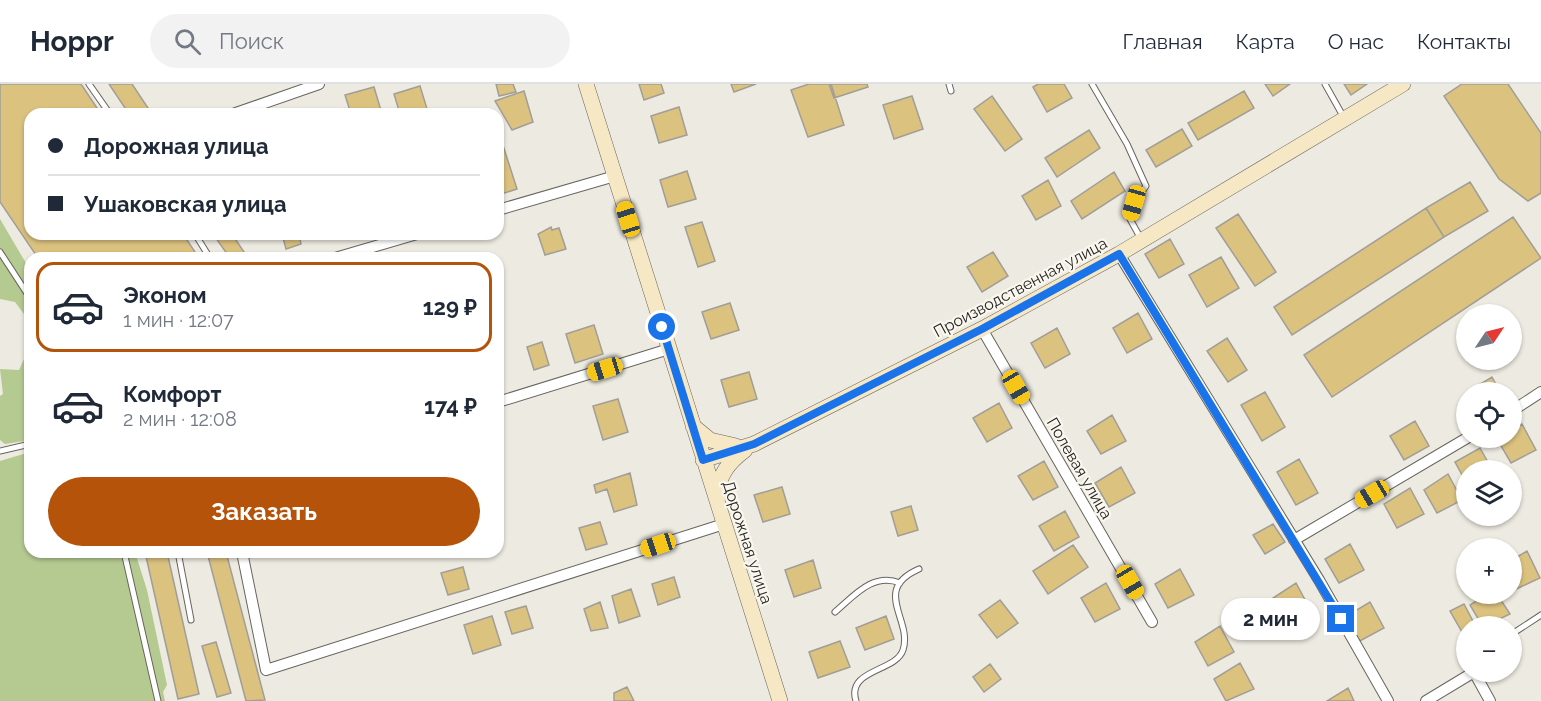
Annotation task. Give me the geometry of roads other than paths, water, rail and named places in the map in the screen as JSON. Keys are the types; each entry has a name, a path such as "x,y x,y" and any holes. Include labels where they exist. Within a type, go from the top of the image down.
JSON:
{"street":[{"path":"250,108 319,84"},
{"name":"Дорожная улица","path":"586,84 780,701"},
{"name":"Производственная улица","path":"703,460 754,444 982,329 1119,254 1403,84"},
{"path":"504,208 615,176"},
{"path":"356,252 396,240"},
{"path":"1119,254 1294,540 1388,701"},
{"name":"Полевая улица","path":"982,329 1152,622"},
{"path":"504,400 669,349"},
{"path":"1522,404 1541,392"},
{"path":"693,426 710,440 720,444 754,444"},
{"path":"718,506 717,490 722,474 730,462 754,444"},
{"path":"1294,540 1456,444"},
{"path":"243,558 266,670 724,524"},
{"path":"1426,701 1457,682"},
{"path":"1480,682 1490,701"}],"lane":[{"path":"89,84 106,108"},
{"path":"949,84 951,91"},
{"path":"1092,84 1127,144 1146,186 1134,203 1130,219 1142,240"},
{"path":"1325,84 1345,119"},
{"path":"0,252 24,289"},
{"path":"0,450 24,445"},
{"path":"125,558 158,701"},
{"path":"179,558 191,620"},
{"path":"856,701 854,695 858,684 867,674 896,660 902,654 904,638 895,606 895,593 900,583 919,568"},
{"path":"835,612 864,587 883,579 900,583"},
{"path":"1522,627 1541,615"}]}
